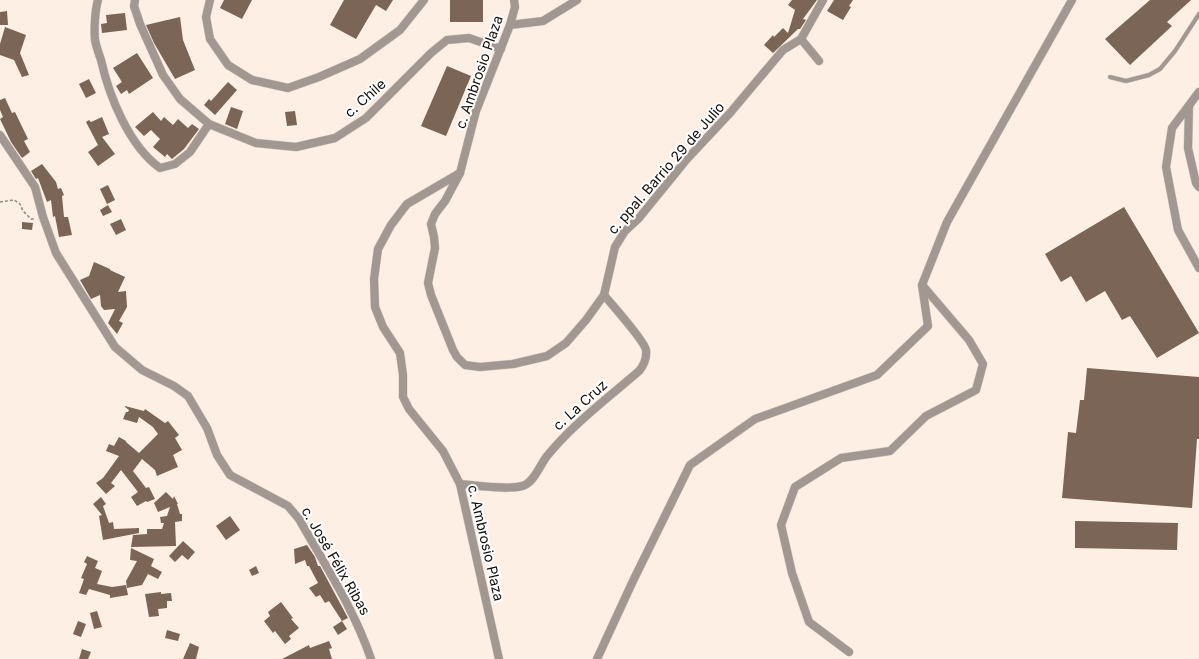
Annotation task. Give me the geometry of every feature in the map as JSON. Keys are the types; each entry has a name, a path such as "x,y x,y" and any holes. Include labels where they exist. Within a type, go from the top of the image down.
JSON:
{"street":[{"path":"98,0 95,39 107,84 121,119 151,161 160,168 176,164 190,152 208,124"},
{"name":"c. Chile","path":"135,0 134,6 140,24 163,75 180,99 208,124 256,143 296,147 335,138 366,118 431,53 447,40 469,38 501,49"},
{"path":"210,0 206,17 210,39 228,65 252,80 288,88 319,77 360,59 400,30 424,0"},
{"name":"c. Ambrosio Plaza","path":"500,659 460,484 442,451 409,409 403,396 403,375 400,353 383,327 375,307 374,279 378,249 391,224 407,204 460,173 476,111 510,26 515,7 514,0"},
{"path":"510,26 543,21 577,0"},
{"name":"c. ppal. Barrio 29 de Julio","path":"460,173 445,201 435,214 431,224 435,248 428,282 431,295 453,350 457,357 465,365 480,366 513,364 547,356 566,343 586,320 604,294 616,247 625,231 639,218 687,159 730,113 783,50 801,39 824,0"},
{"path":"597,659 632,583 690,465 755,419 877,375 928,326 922,285 947,222 1072,0"},
{"path":"801,39 818,61"},
{"path":"1199,92 1172,128 1166,167 1178,230 1199,268"},
{"path":"1188,106 1188,148 1196,183 1199,187"},
{"name":"c. José Félix Ribas","path":"0,135 35,187 43,217 56,253 115,347 142,370 174,386 188,396 207,428 217,455 230,475 288,506 299,519 351,610 371,659"},
{"path":"849,652 809,622 792,573 781,525 795,487 841,458 890,451 926,416 976,390 983,364 969,340 922,285"},
{"name":"c. La Cruz","path":"460,484 496,487 524,485 531,480 557,443 588,414 639,371 645,362 646,349 635,332 604,294"}],"lane":[{"path":"1110,77 1126,81 1150,75 1160,69 1175,51 1199,14"}],"path":[{"path":"0,202 14,200 20,204 23,211 31,219 43,217"}],"building":[{"path":"224,0 252,0 242,19 220,8"},
{"path":"344,0 393,0 386,11 376,5 356,39 330,25"},
{"path":"450,0 483,0 483,22 450,22"},
{"path":"792,0 817,0 803,19 806,20 800,29 798,29 773,53 764,45 773,35 774,37 783,28 788,33 795,10 788,5"},
{"path":"834,0 853,0 849,6 851,7 843,20 827,11"},
{"path":"1150,0 1191,0 1167,22 1172,26 1130,65 1105,39"},
{"path":"7,11 8,25 0,25 0,12"},
{"path":"125,13 127,30 102,33 101,24 107,23 106,15"},
{"path":"180,17 183,40 195,70 175,79 154,43 146,25"},
{"path":"5,27 26,35 20,53 29,75 22,77 14,60 0,55 0,44"},
{"path":"137,53 153,78 129,94 127,90 121,94 116,86 122,82 113,68"},
{"path":"447,66 471,76 446,136 421,126"},
{"path":"89,79 96,93 86,98 79,84"},
{"path":"228,82 237,90 215,115 204,105 209,99 211,101"},
{"path":"5,98 12,113 15,112 28,139 24,141 30,152 22,158 11,142 0,119 3,117 0,110 0,100"},
{"path":"231,107 243,111 237,129 225,124"},
{"path":"295,111 297,125 287,126 285,112"},
{"path":"153,112 161,121 164,117 173,125 178,119 188,128 192,124 199,129 184,149 172,159 167,154 165,157 153,147 160,139 151,130 144,136 135,127"},
{"path":"102,117 109,134 102,137 115,154 98,166 88,152 98,145 86,122 89,120 91,122"},
{"path":"42,164 56,182 58,189 61,188 64,195 62,196 64,217 68,217 72,235 59,237 55,216 53,217 51,200 47,202 38,178 36,179 31,171"},
{"path":"108,185 115,200 107,204 100,189"},
{"path":"108,205 112,212 103,216 100,210"},
{"path":"1124,207 1199,333 1157,358 1130,316 1122,320 1105,291 1086,302 1071,276 1061,282 1045,254"},
{"path":"121,219 126,230 116,235 110,224"},
{"path":"22,222 33,223 32,230 22,229"},
{"path":"94,262 125,277 118,292 126,291 127,307 119,321 123,323 117,334 108,323 115,309 104,310 101,306 100,295 91,299 80,280 89,276"},
{"path":"1087,368 1199,377 1199,439 1197,439 1192,508 1062,498 1068,432 1076,433 1080,400 1084,400"},
{"path":"125,406 144,411 145,409 165,423 168,421 179,435 175,438 182,450 173,455 178,467 157,476 155,470 142,459 133,471 146,488 149,487 155,499 146,501 137,506 131,497 138,492 121,470 111,483 115,486 106,494 96,483 103,478 119,456 106,451 109,444 114,446 119,437 126,441 139,453 158,434 153,427 139,417 137,423 123,419 126,412 129,410"},
{"path":"166,492 173,499 174,496 178,504 180,514 182,514 182,521 175,522 176,546 131,547 133,535 147,534 147,529 162,529 164,523 161,523 160,517 167,516 170,507 158,512 154,503"},
{"path":"101,497 106,504 103,506 109,523 113,522 114,529 139,528 139,533 103,540 99,516 102,515 93,504"},
{"path":"230,516 240,530 226,540 216,526"},
{"path":"1075,521 1178,523 1177,550 1075,548"},
{"path":"183,541 195,552 188,560 182,555 175,562 169,556"},
{"path":"307,545 348,618 342,621 329,601 325,603 320,595 316,597 309,588 318,583 309,566 307,566 305,560 295,564 294,549"},
{"path":"131,548 154,559 151,566 162,572 158,579 148,574 142,585 127,588 126,581 137,561 130,560"},
{"path":"87,556 98,561 95,568 102,571 97,584 112,587 126,585 128,595 110,598 110,595 89,589 86,595 79,593 84,579 81,578 87,564 84,562"},
{"path":"256,566 259,573 252,576 249,570"},
{"path":"161,592 161,594 171,593 172,601 167,601 167,608 158,609 159,616 149,617 145,594"},
{"path":"281,602 293,618 291,619 299,628 289,636 291,639 285,644 275,631 273,633 264,621 270,616 268,612"},
{"path":"97,611 102,627 94,629 90,613"},
{"path":"78,621 86,624 81,637 73,634"},
{"path":"342,621 347,629 338,635 333,627"},
{"path":"167,630 180,634 178,641 165,638"},
{"path":"329,641 332,648 329,649 332,659 282,659 309,645 310,648"},
{"path":"190,643 199,647 196,659 183,659"},
{"path":"82,649 91,652 88,659 79,659"}]}
